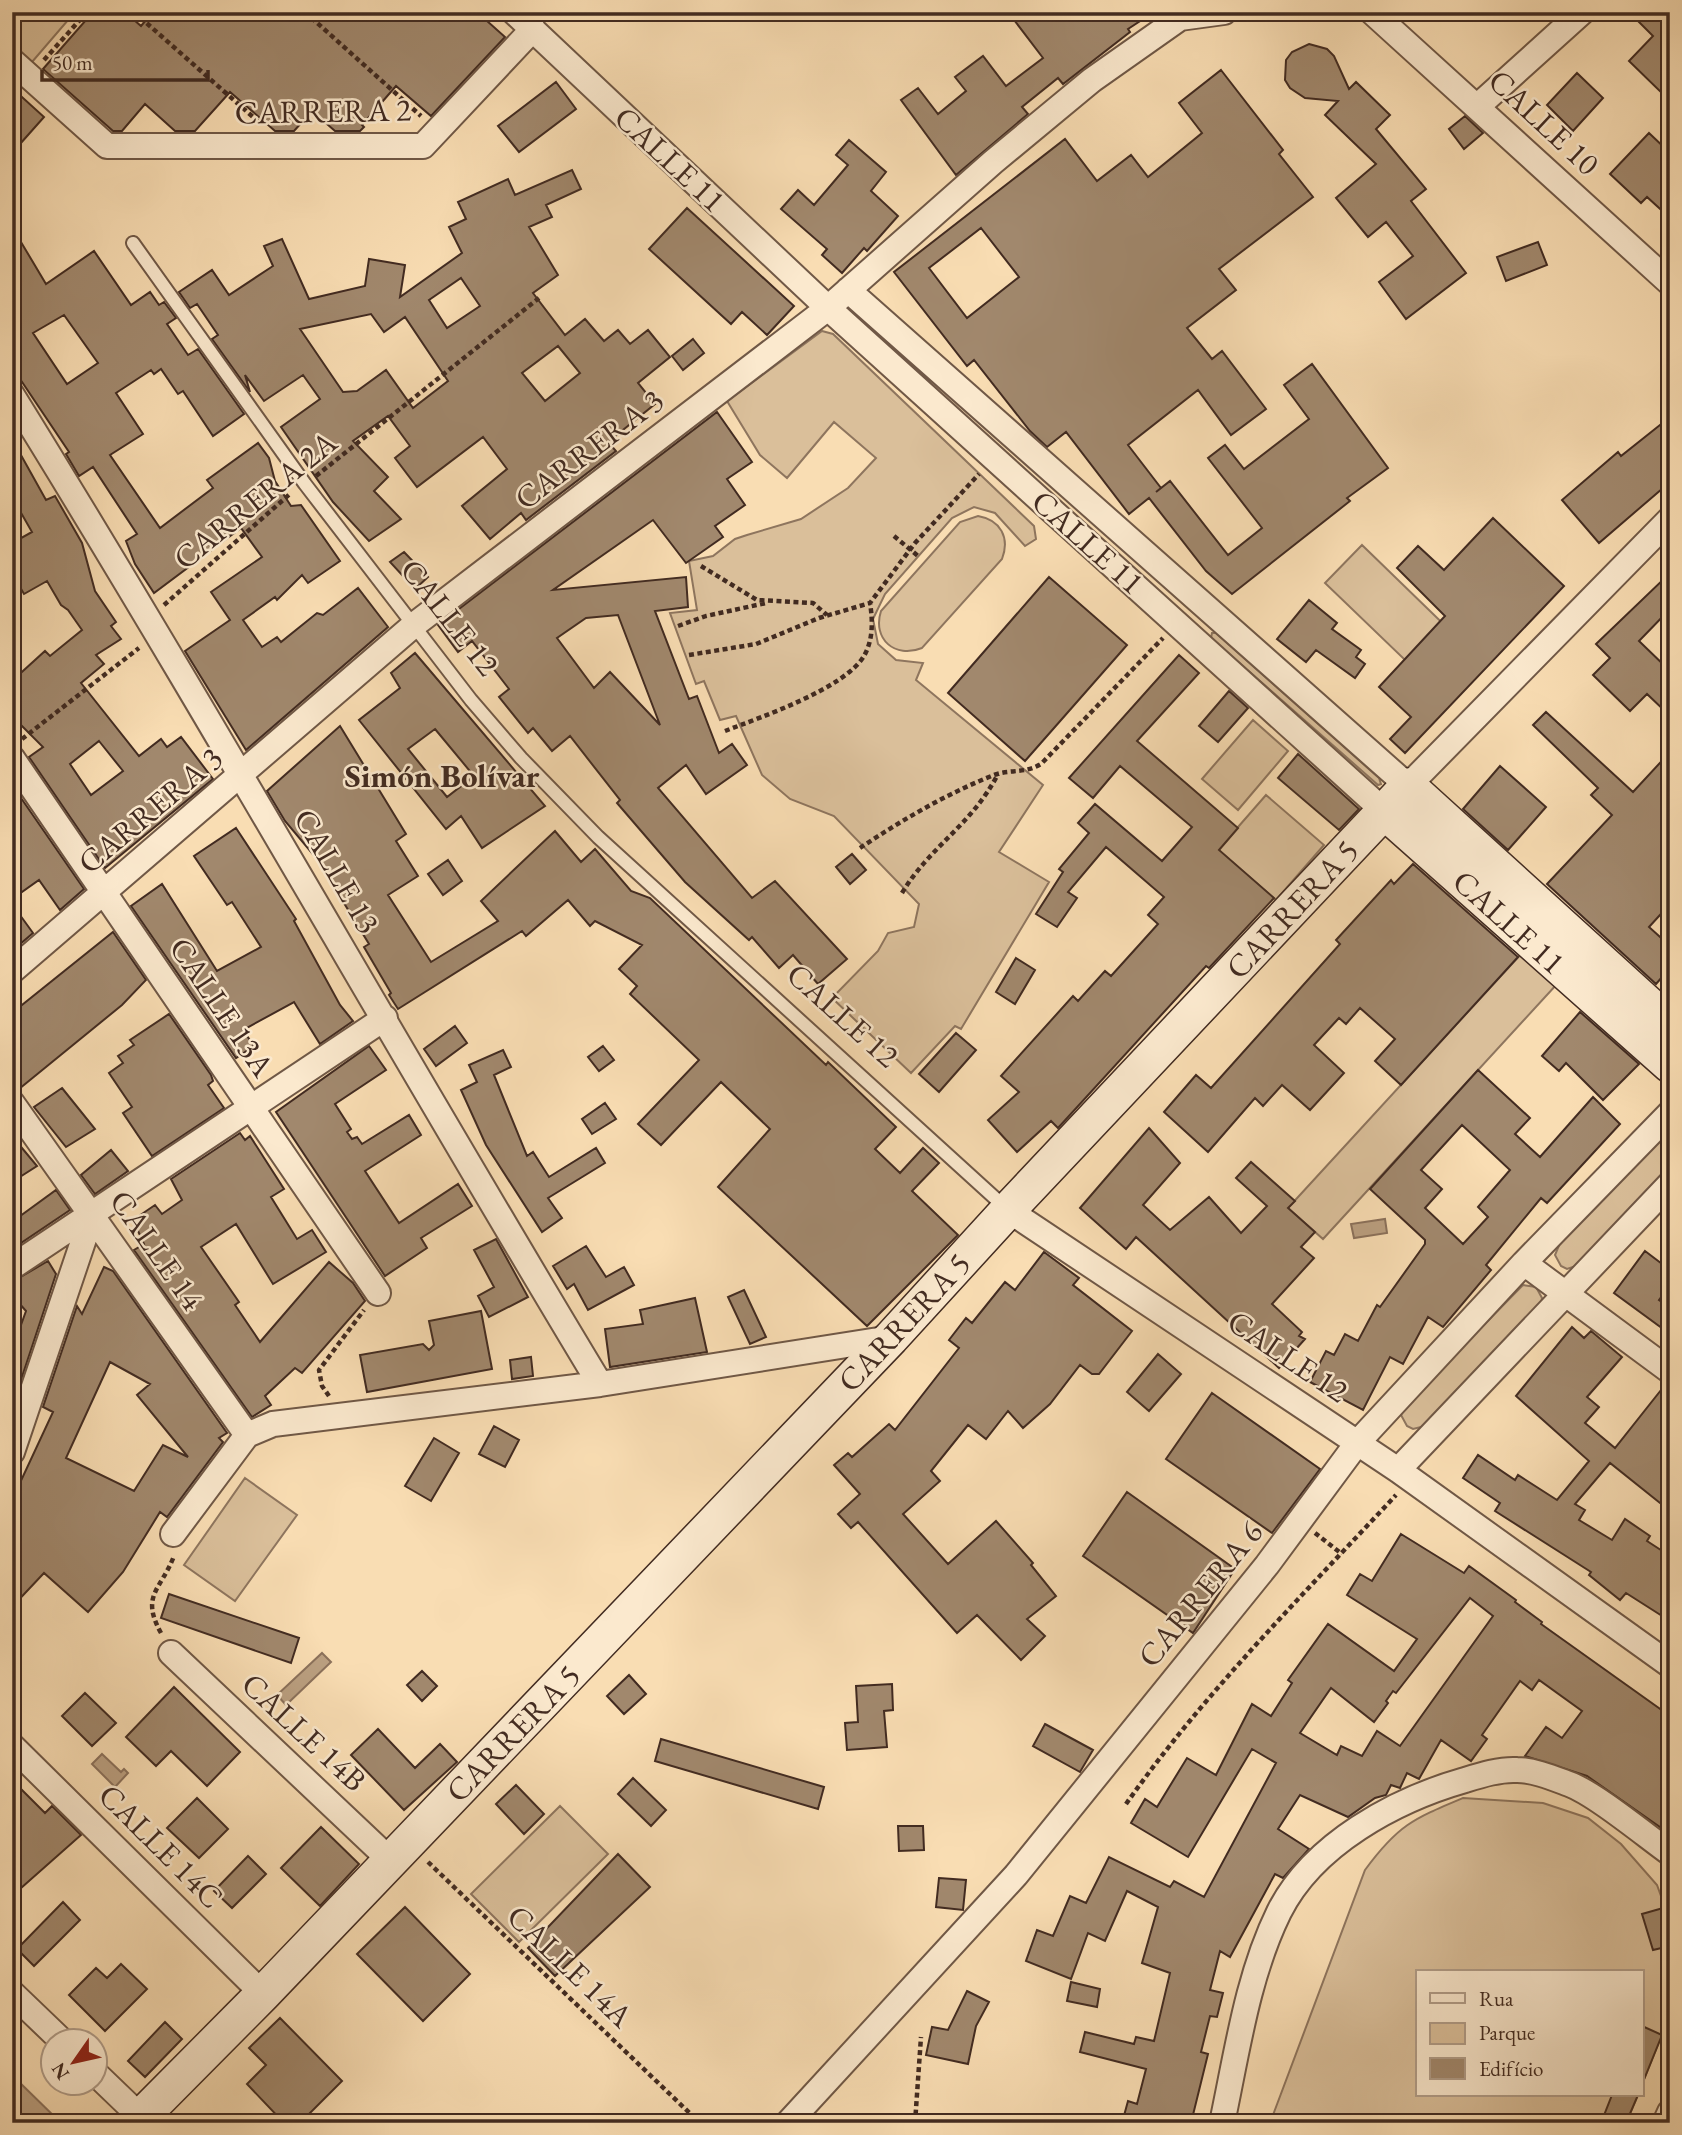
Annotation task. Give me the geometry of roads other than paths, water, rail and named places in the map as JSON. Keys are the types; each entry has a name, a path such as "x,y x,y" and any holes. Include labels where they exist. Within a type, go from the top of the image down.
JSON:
{"street":[{"name":"CALLE 11","path":"514,12 828,308 1385,812 1670,1065"},
{"name":"CARRERA 3","path":"12,971 243,775 414,625 828,308 993,162 1092,80 1180,18 1224,12"},
{"name":"CALLE 10","path":"1372,12 1670,283"},
{"path":"1478,106 1582,12"},
{"name":"CARRERA 2","path":"21,69 107,146 423,146 533,29"},
{"name":"CALLE 11","path":"848,290 1199,599 1670,1024"},
{"name":"CALLE 13","path":"12,395 156,627 600,1384"},
{"name":"CARRERA 5","path":"141,2121 891,1338 1008,1210 1408,786 1670,519"},
{"path":"1178,622 1199,599"},
{"name":"CALLE 13A","path":"12,758 378,1293"},
{"path":"12,1267 384,1018"},
{"name":"CALLE 14","path":"12,1103 247,1435"},
{"name":"CARRERA 6","path":"788,2123 1016,1875 1300,1521 1358,1442 1524,1263 1670,1113"},
{"path":"1405,1475 1670,1184"},
{"name":"CALLE 12","path":"1008,1210 1358,1442 1670,1665"},
{"path":"12,1452 92,1215"},
{"path":"1524,1263 1670,1371"},
{"path":"173,1534 247,1435 273,1424 600,1384 891,1338"},
{"name":"CALLE 14B","path":"171,1653 400,1852"},
{"name":"CALLE 14C","path":"12,1745 264,1994"},
{"path":"1222,2123 1249,2000 1279,1912 1295,1887 1324,1857 1358,1830 1390,1810 1449,1785 1518,1770 1572,1785 1670,1853"},
{"path":"12,1993 46,2026"},
{"path":"108,2087 141,2121"},
{"path":"1665,2123 1670,2112"}],"lane":[{"name":"CALLE 12","path":"133,243 305,484 480,710 575,815 1008,1210"}],"district":[{"name":"Simón Bolívar","path":"442,775"}]}
